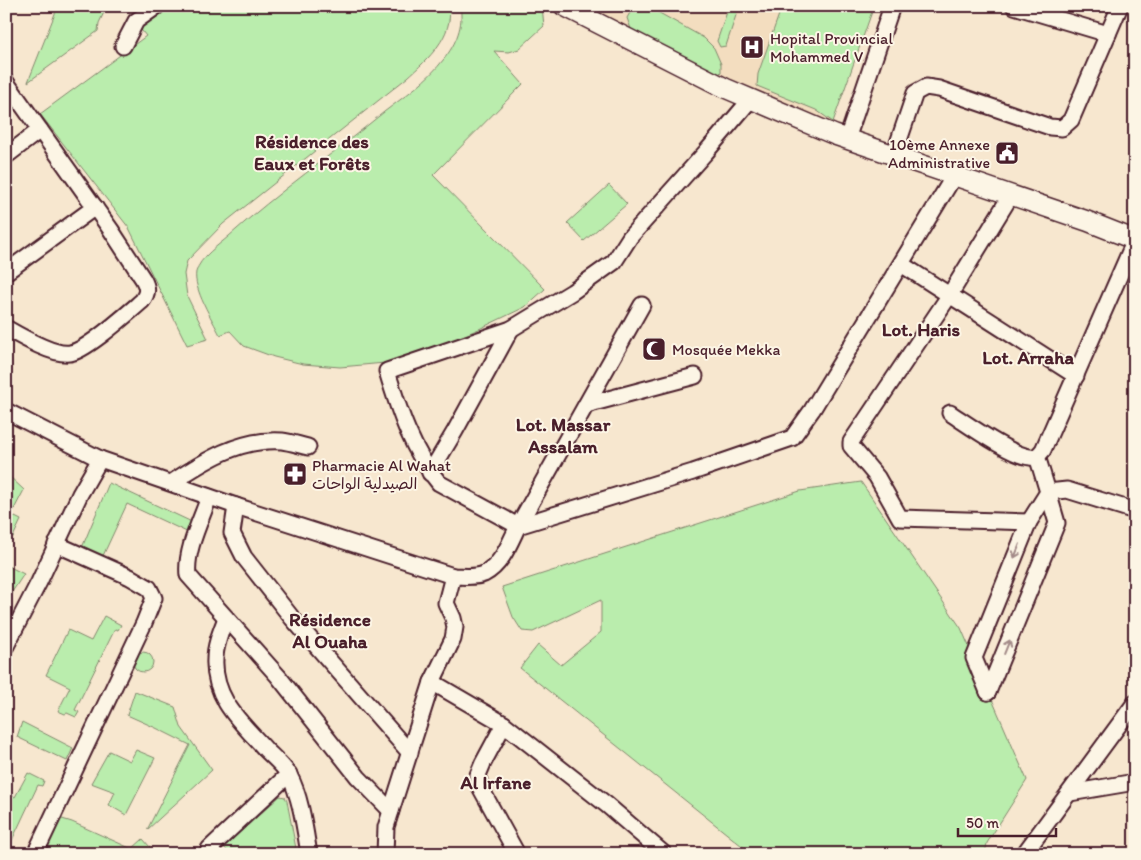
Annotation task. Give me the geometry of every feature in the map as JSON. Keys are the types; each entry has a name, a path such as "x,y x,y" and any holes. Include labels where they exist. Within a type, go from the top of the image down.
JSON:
{"street":[{"path":"123,46 136,21 157,6"},
{"path":"564,6 725,88 847,139 1135,240 1043,450 1037,456 1030,457 1018,454 950,413"},
{"path":"847,139 892,6"},
{"path":"1014,6 1108,34"},
{"path":"894,155 915,93 926,87 939,89 1050,127 1062,128 1071,120 1120,6"},
{"path":"6,82 147,286 147,294 142,301 82,349 70,354 58,352 18,336 6,328"},
{"path":"751,99 630,237 614,262 572,292 511,329 387,371 401,417 430,473 439,484 518,526 693,472 792,438 812,410 954,176"},
{"path":"6,156 40,130"},
{"path":"1011,195 948,296 852,439 851,446 877,477 900,518 1029,522"},
{"path":"6,272 94,207"},
{"path":"901,264 948,296 1076,376"},
{"path":"6,411 100,459 209,497 453,576 483,574 492,569 508,546 642,305"},
{"path":"430,473 511,329"},
{"path":"586,405 694,376"},
{"path":"171,483 209,458 253,443 284,441 308,448"},
{"path":"1037,456 1048,492 1057,523 988,692 974,658 1029,522 1048,492"},
{"path":"6,646 39,582 80,494 100,459"},
{"path":"1048,492 1067,490 1135,511"},
{"path":"209,497 190,552 187,565 188,575 278,676 358,777 390,811"},
{"path":"236,506 232,533 244,557 292,618 410,753"},
{"path":"35,854 154,598 149,588 130,577 56,544"},
{"path":"384,854 386,827 390,811 432,682 453,639 454,618 446,603 453,576"},
{"path":"226,618 217,642 215,658 220,695 232,713 289,774 304,827 309,854"},
{"path":"432,682 504,724 608,805 661,853"},
{"path":"1024,854 1135,703"},
{"path":"504,724 478,775 480,787 517,854"},
{"path":"214,854 209,849 289,774"},
{"path":"1070,793 1135,782"}],"shaded area":[{"name":"Hopital Provincial Mohammed V","path":"564,6 874,6 829,133"}],"green space":[{"path":"58,6 107,6 99,23 98,31 28,82"},
{"path":"165,6 449,6 448,27 438,46 424,63 223,224 187,261 184,274 187,296 208,339 187,345 129,228 40,114 146,36 138,26"},
{"path":"460,6 542,6 544,26 519,49 509,52 494,51 523,84 433,175 545,289 525,307 479,329 420,354 385,363 340,367 303,364 274,357 244,346 230,331 220,335 197,287 196,272 201,261 267,204 424,81 438,67 455,41 461,20"},
{"path":"635,6 647,6 704,38 714,48 721,64 721,72 718,75 631,29 627,18"},
{"path":"729,6 739,6 726,46 720,47 717,41"},
{"path":"782,6 874,6 833,122 816,110 757,86 758,74"},
{"path":"609,185 627,204 584,241 567,223"},
{"path":"9,476 24,490 11,515 21,520 13,537 6,534 6,478"},
{"path":"861,482 961,628 1027,780 987,843 985,854 752,854 520,668 538,645 561,665 601,632 601,600 533,632 522,631 513,617 502,587 800,491"},
{"path":"109,483 194,523 191,534 127,504 101,560 81,550"},
{"path":"6,565 24,574 8,598 6,596"},
{"path":"104,616 121,625 118,630 115,629 75,710 79,712 76,717 58,711 70,687 46,675 68,630 91,641"},
{"path":"143,652 150,655 153,662 150,669 143,672 136,669 133,662 136,655"},
{"path":"135,691 175,707 181,727 212,770 147,830 190,745 127,715"},
{"path":"22,722 73,748 67,761 17,737"},
{"path":"136,750 155,758 126,815 109,805 115,792 91,783 109,751 130,761"},
{"path":"28,773 44,781 42,786 38,785 6,853 6,793 15,797"},
{"path":"280,796 285,797 287,801 297,854 230,854 224,847"},
{"path":"59,818 132,849 143,839 156,854 42,854"}],"place":[{"name":"Hopital Provincial Mohammed V","path":"752,47"},
{"name":"10ème Annexe Administrative","path":"1007,153"},
{"name":"Mosquée Mekka","path":"654,349"},
{"name":"Pharmacie Al Wahat الصيدلية الواحات","path":"295,474"}],"district":[{"name":"Résidence des Eaux et Forêts","path":"312,152"},
{"name":"Lot. Haris","path":"921,329"},
{"name":"Lot. Arraha","path":"1028,357"},
{"name":"Lot. Massar Assalam","path":"563,435"},
{"name":"Résidence Al Ouaha","path":"330,630"},
{"name":"Al Irfane","path":"496,782"}]}
